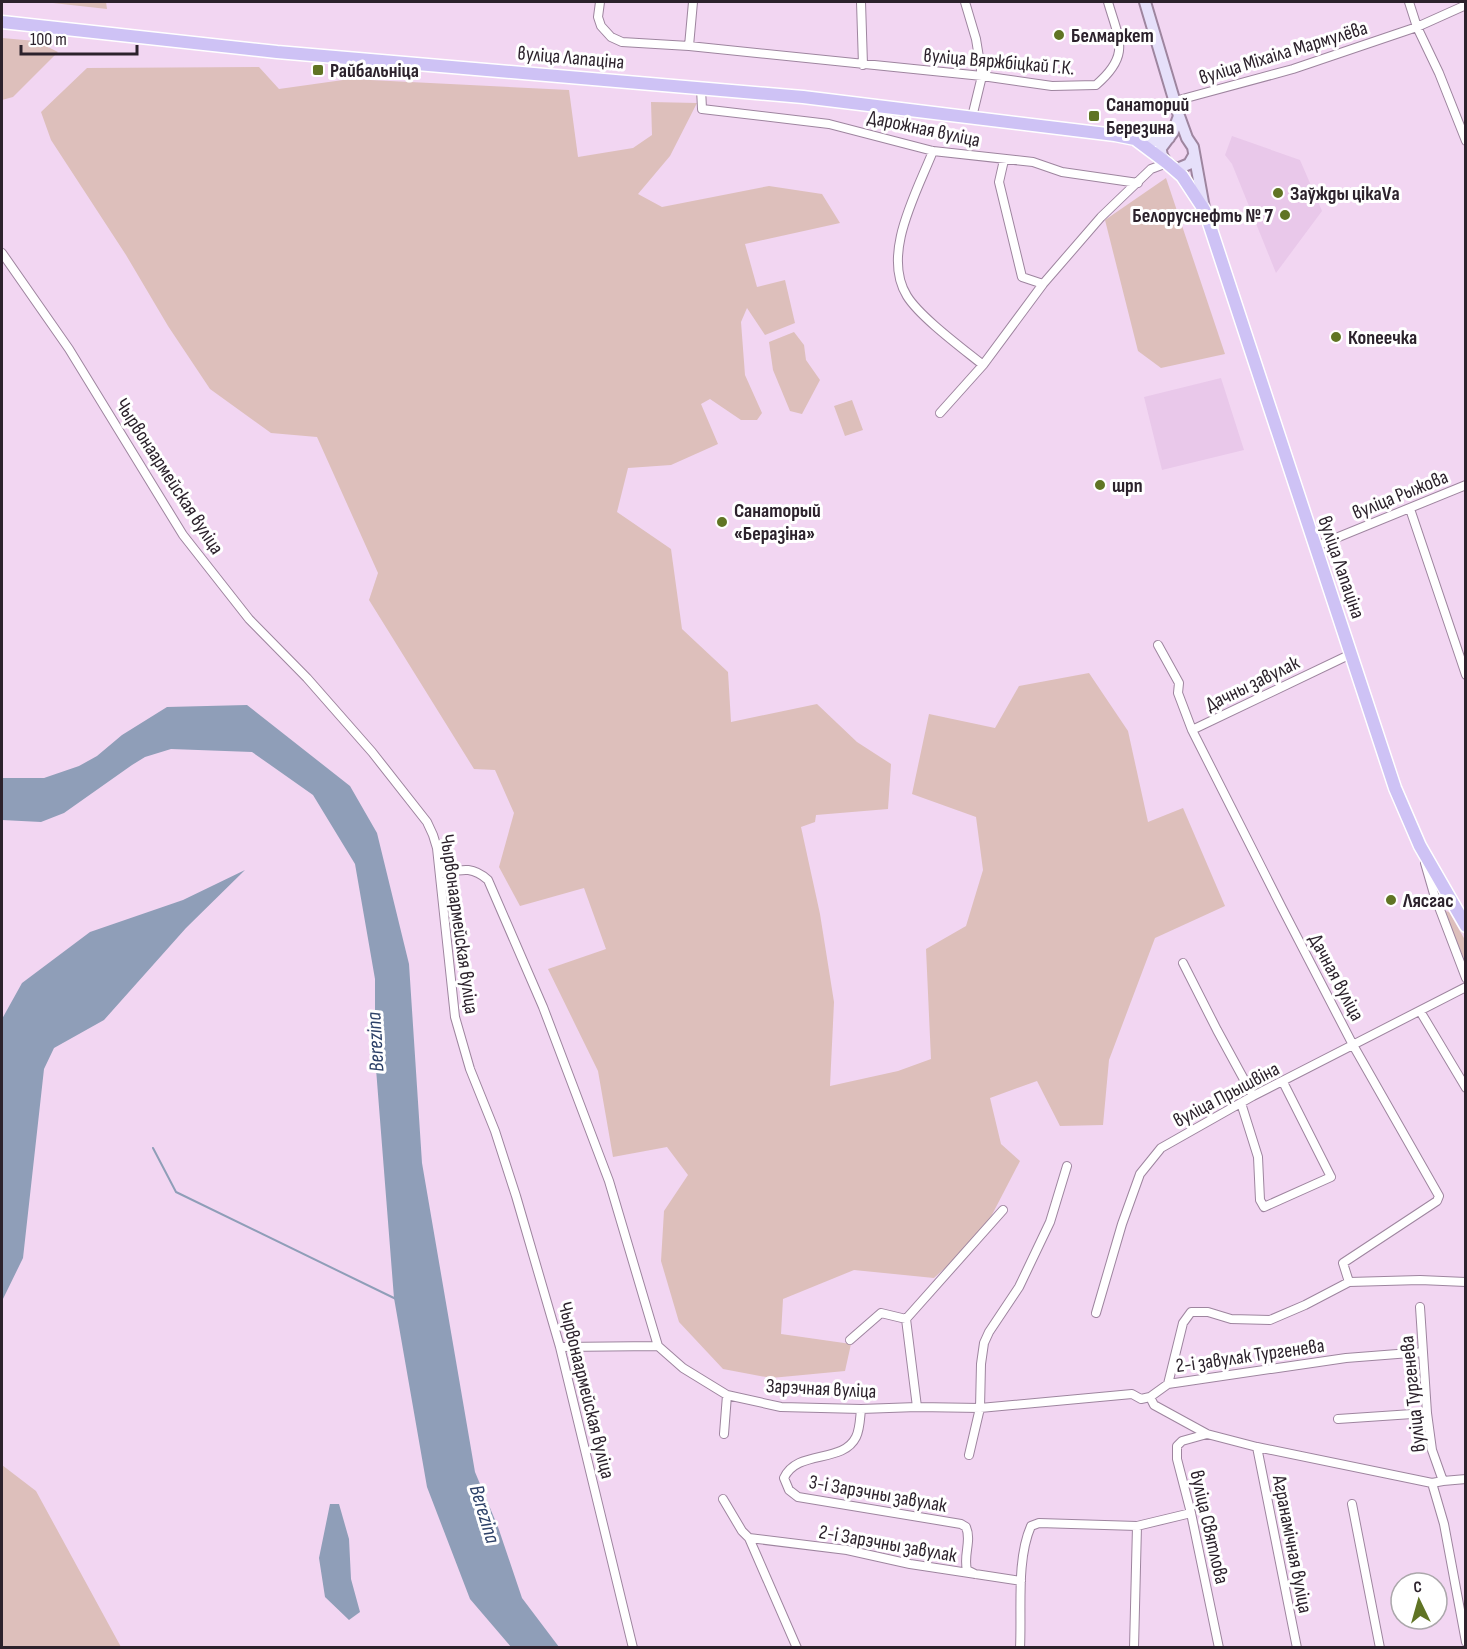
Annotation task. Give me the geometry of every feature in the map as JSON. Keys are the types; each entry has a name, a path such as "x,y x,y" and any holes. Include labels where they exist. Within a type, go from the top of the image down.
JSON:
{"main road":[{"path":"1145,2 1187,138"},
{"name":"вуліца Лапаціна","path":"2,22 277,52 802,97 1155,141 1177,136 1187,138 1193,147 1193,157 1205,211 1395,788 1420,846 1466,926"},
{"path":"1179,116 1176,127 1162,144 1160,151 1167,163 1174,168 1181,169 1189,164 1193,157"},
{"name":"вуліца Лапаціна","path":"1135,139 1182,176 1205,211"}],"street":[{"name":"вуліца Вяржбіцкай Г.К.","path":"600,2 598,17 601,26 611,37 622,42 689,46 982,76 1052,86 1096,85 1107,76 1119,56 1121,47 1108,2"},
{"path":"689,46 693,2"},
{"path":"861,2 863,65"},
{"path":"965,2 976,39 982,76 972,117"},
{"path":"1409,2 1417,27 1439,73 1465,141"},
{"name":"вуліца Міхаіла Мармулёва","path":"1175,101 1293,69 1417,27 1466,5"},
{"name":"Дарожная вуліца","path":"701,88 702,109 829,124 933,151 1033,162 1062,172 1138,183"},
{"path":"933,151 902,231 897,253 899,279 907,297 922,313 983,365"},
{"path":"1004,160 999,182 1022,277 1042,284"},
{"path":"940,413 983,365 1042,284 1101,218 1151,169 1167,163"},
{"name":"Чырвонаармейская вуліца","path":"2,253 69,349 183,535 249,619 314,686 372,752 427,822 433,834 437,848 455,1017 470,1069 495,1131 516,1196 560,1347 633,1647"},
{"name":"вуліца Рыжова","path":"1314,547 1466,485"},
{"path":"1410,509 1466,675"},
{"name":"Дачная вуліца","path":"1158,645 1179,683 1178,693 1192,730 1281,908 1353,1045 1439,1196 1437,1201 1343,1263 1349,1282"},
{"name":"Дачны завулак","path":"1192,730 1351,654"},
{"path":"1420,846 1434,894 1466,978"},
{"path":"440,874 468,869 478,871 488,880 543,1007 609,1181 658,1346 560,1347"},
{"path":"1183,963 1253,1096"},
{"name":"вуліца Прышвіна","path":"1096,1313 1122,1224 1140,1174 1161,1148 1253,1096 1466,987"},
{"path":"1420,1011 1466,1088"},
{"path":"1241,1103 1258,1157 1260,1200 1264,1207 1332,1178 1283,1082"},
{"path":"969,1455 980,1408 984,1343 1019,1287 1050,1222 1067,1166"},
{"path":"1003,1210 906,1319 917,1407 980,1408 1132,1394 1141,1399 1150,1397 1154,1405 1207,1434 1257,1447 1432,1483 1466,1479"},
{"path":"1168,1384 1183,1323 1191,1312 1208,1312 1231,1319 1270,1320 1349,1282 1420,1280 1466,1282"},
{"name":"вуліца Тургенева","path":"1420,1307 1427,1413 1432,1450 1443,1482"},
{"path":"850,1340 881,1313 906,1319"},
{"name":"Зарэчная вуліца","path":"658,1346 683,1368 727,1395 781,1407 861,1409 917,1407"},
{"name":"2-і завулак Тургенева","path":"1150,1397 1168,1384 1346,1358 1423,1352"},
{"path":"724,1434 727,1395"},
{"name":"3-і Зарэчны завулак","path":"861,1409 858,1430 850,1446 826,1456 801,1461 788,1470 784,1478 789,1490 798,1497 961,1524 966,1527 969,1537 965,1562 967,1570 975,1574"},
{"path":"1338,1419 1427,1413"},
{"name":"вуліца Святлова","path":"1207,1434 1182,1441 1177,1446 1176,1459 1191,1512 1220,1647"},
{"name":"Агранамічная вуліца","path":"1257,1447 1297,1647"},
{"path":"1432,1483 1444,1524 1466,1641"},
{"path":"723,1499 742,1532 749,1538 797,1647"},
{"path":"1352,1504 1380,1647"},
{"path":"1020,1647 1021,1581 1027,1536 1031,1526 1039,1523 1137,1526 1191,1512"},
{"path":"1134,1647 1137,1526"},
{"name":"2-і Зарэчны завулак","path":"749,1538 847,1550 910,1564 1021,1581"}],"shaded area":[{"path":"44,2 106,2 107,9"},
{"path":"2,38 36,41 58,52 13,97 2,100"},
{"path":"259,67 279,89 350,79 569,90 578,157 633,148 652,135 651,102 697,103 670,156 638,194 662,207 769,186 822,194 840,223 745,244 757,287 785,280 795,323 765,335 747,308 741,322 745,375 762,413 757,420 741,420 710,399 701,404 718,444 671,465 628,468 617,512 671,549 682,629 728,672 731,722 817,704 857,742 891,764 888,809 816,815 815,822 801,827 820,914 834,1002 830,1086 898,1071 931,1059 926,949 966,926 983,870 976,817 912,794 929,714 995,728 1019,686 1089,673 1128,731 1148,822 1183,808 1225,906 1155,938 1109,1060 1103,1125 1060,1126 1037,1081 990,1098 1001,1144 1020,1161 982,1234 934,1278 854,1270 783,1299 781,1334 851,1344 845,1371 771,1378 723,1369 679,1322 661,1261 664,1211 688,1175 667,1147 613,1157 598,1071 548,969 606,949 584,888 520,906 499,867 514,813 495,770 474,769 369,600 378,573 317,437 271,433 210,389 51,140 41,112 87,68"},
{"path":"1232,136 1300,160 1322,211 1276,273 1232,164 1225,155"},
{"path":"1166,178 1225,354 1161,368 1138,351 1105,220"},
{"path":"794,332 804,345 806,360 820,380 802,414 790,411 773,370 769,342"},
{"path":"1221,378 1244,450 1162,470 1144,397"},
{"path":"852,400 863,430 845,436 834,406"},
{"path":"1446,911 1449,912 1465,940 1465,961 1444,914"},
{"path":"2,1465 36,1491 121,1647 2,1647"}],"water":[{"name":"Berezina","path":"247,705 350,786 377,833 409,964 422,1163 475,1472 498,1527 522,1598 559,1647 511,1647 470,1599 427,1487 394,1298 375,1056 375,979 355,864 313,795 252,752 171,749 145,757 64,813 41,822 2,820 2,778 44,778 79,766 97,756 122,735 167,707"},
{"path":"245,870 186,928 104,1020 54,1048 44,1069 23,1258 2,1301 2,1019 22,983 90,932 183,900"},
{"path":"330,1504 339,1504 349,1539 351,1579 360,1612 349,1620 325,1597 319,1558"}],"waterway":[{"path":"153,1148 176,1192 396,1299"}],"place":[{"name":"Белмаркет","path":"1059,35"},
{"name":"Райбальніца","path":"318,70"},
{"name":"Санаторий Березина","path":"1094,116"},
{"name":"Заўжды цікаVа","path":"1278,193"},
{"name":"Белоруснефть № 7","path":"1285,215"},
{"name":"Копеечка","path":"1336,337"},
{"name":"шрп","path":"1100,485"},
{"name":"Санаторый «Беразіна»","path":"722,522"},
{"name":"Лясгас","path":"1391,900"}]}
